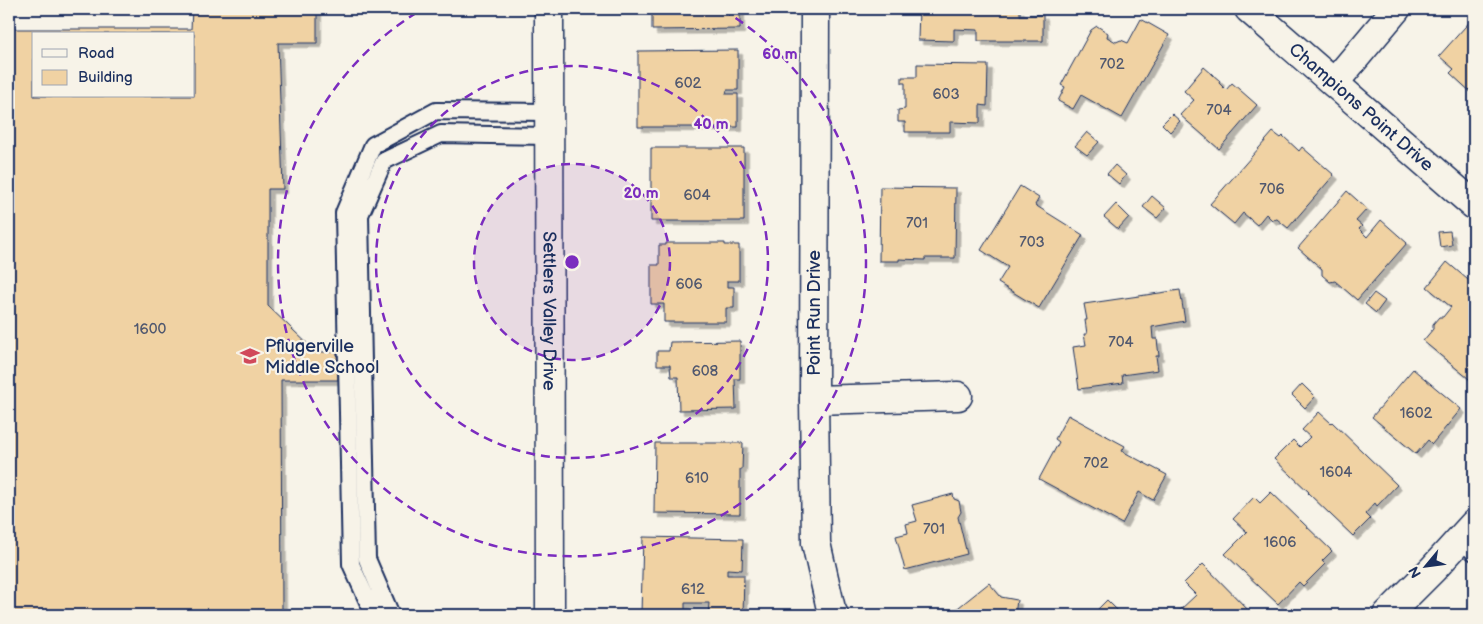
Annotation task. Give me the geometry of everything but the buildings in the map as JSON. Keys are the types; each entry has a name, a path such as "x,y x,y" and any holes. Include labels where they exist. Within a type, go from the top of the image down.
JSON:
{"street":[{"name":"Settlers Valley Drive","path":"550,9 550,615"},
{"name":"Point Run Drive","path":"815,9 814,400 816,543 834,615"},
{"name":"Champions Point Drive","path":"1249,9 1474,205"},
{"path":"1334,83 1396,9"},
{"path":"814,400 958,396"},
{"path":"1387,615 1433,570 1470,539"}],"lane":[{"path":"374,615 351,564 344,213 373,145 436,111 549,124"},
{"path":"391,615 367,559 360,215 384,161 441,134 549,124"}],"place":[{"name":"Pflugerville Middle School","path":"250,356"}]}
